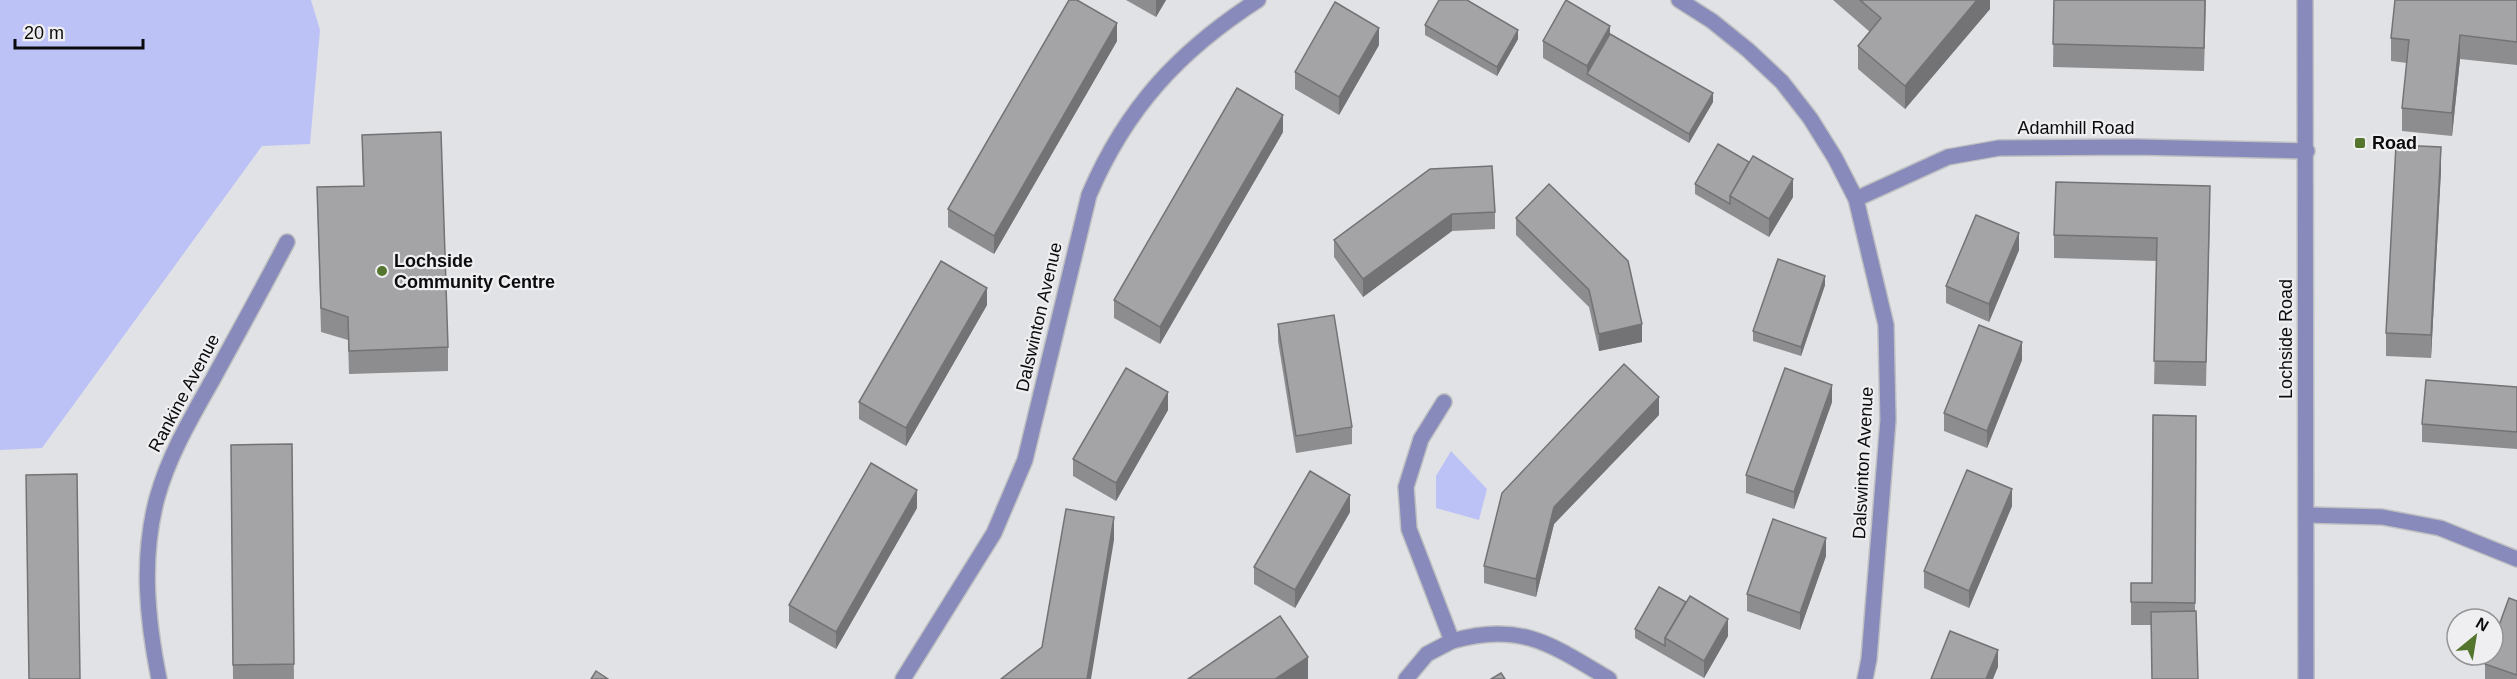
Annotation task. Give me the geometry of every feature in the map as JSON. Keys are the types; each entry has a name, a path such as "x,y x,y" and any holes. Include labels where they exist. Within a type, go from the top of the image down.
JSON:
{"street":[{"name":"Dalswinton Avenue","path":"903,679 994,533 1025,460 1089,195 1105,159 1155,85 1187,52 1221,24 1258,0"},
{"name":"Dalswinton Avenue","path":"1679,0 1712,21 1782,82 1810,118 1829,148 1856,199 1886,325 1888,420 1869,659 1864,679"},
{"name":"Lochside Road","path":"2305,0 2306,679"},
{"name":"Adamhill Road","path":"1856,199 1948,157 2000,148 2125,147 2307,152"},
{"name":"Rankine Avenue","path":"159,679 150,635 146,590 148,544 156,500 170,456 288,242"},
{"path":"1444,402 1421,439 1406,487 1409,529 1452,641"},
{"path":"2307,514 2382,517 2440,528 2517,559"},
{"path":"1406,679 1427,654 1452,641 1477,634 1503,632 1544,641 1609,679"}],"shaded area":[{"path":"0,0 311,0 320,30 310,144 262,146 42,448 0,450"},
{"path":"1451,451 1487,489 1479,520 1436,508 1436,476"}],"building":[{"path":"1069,0 1077,0 1117,23 994,236 948,209"},
{"path":"1439,0 1467,0 1518,30 1497,67 1425,25"},
{"path":"1566,0 1610,26 1587,66 1543,41"},
{"path":"1860,0 1977,0 1905,86 1858,46 1881,18"},
{"path":"2054,0 2205,0 2204,48 2053,44"},
{"path":"2395,0 2517,0 2517,42 2460,35 2452,113 2402,108 2409,40 2391,38"},
{"path":"1335,2 1379,28 1339,97 1295,72"},
{"path":"1610,34 1713,93 1689,134 1587,74"},
{"path":"1237,88 1283,115 1160,327 1114,300"},
{"name":"Lochside Community Centre","path":"441,132 448,347 349,351 348,317 321,308 317,187 364,186 362,135"},
{"path":"1718,144 1749,162 1730,196 1730,204 1695,184"},
{"path":"2396,145 2441,147 2431,335 2386,333"},
{"path":"1753,156 1793,179 1769,219 1730,196"},
{"path":"1492,166 1495,212 1452,214 1363,279 1334,240 1430,169"},
{"path":"2056,182 2210,186 2206,362 2154,361 2157,238 2054,235"},
{"path":"1549,184 1628,261 1642,324 1599,334 1589,290 1516,218"},
{"path":"1976,215 2019,233 1989,304 1946,286"},
{"path":"1778,259 1825,276 1801,347 1753,331"},
{"path":"941,261 987,288 906,428 859,402"},
{"path":"1334,315 1352,427 1296,436 1278,324"},
{"path":"1979,325 2022,342 1987,431 1944,413"},
{"path":"1624,364 1659,397 1554,507 1536,579 1484,566 1502,493"},
{"path":"1126,368 1168,392 1116,483 1073,459"},
{"path":"1785,368 1832,385 1794,492 1746,475"},
{"path":"2426,380 2517,387 2517,432 2422,424"},
{"path":"2153,415 2196,416 2195,603 2131,602 2131,583 2152,583"},
{"path":"292,444 294,664 233,665 231,445"},
{"path":"871,463 917,490 836,632 789,605"},
{"path":"1967,470 2012,489 1969,591 1924,571"},
{"path":"1310,471 1350,495 1295,590 1254,567"},
{"path":"77,474 80,679 29,679 26,475"},
{"path":"1066,509 1114,517 1087,679 1001,679 1042,647"},
{"path":"1773,519 1826,538 1800,613 1747,594"},
{"path":"1659,587 1686,602 1665,638 1665,646 1635,629"},
{"path":"1690,596 1728,619 1704,661 1665,638"},
{"path":"2509,598 2517,601 2517,675 2494,667 2505,667 2505,609"},
{"path":"2196,611 2198,679 2152,679 2151,612"},
{"path":"1280,616 1308,657 1275,679 1188,679"},
{"path":"1950,631 1998,650 1986,679 1931,679"},
{"path":"596,671 608,679 591,679"},
{"path":"1501,673 1505,679 1491,679"}],"place":[{"name":"Road","path":"2360,143"},
{"name":"Lochside Community Centre","path":"382,271"}]}
